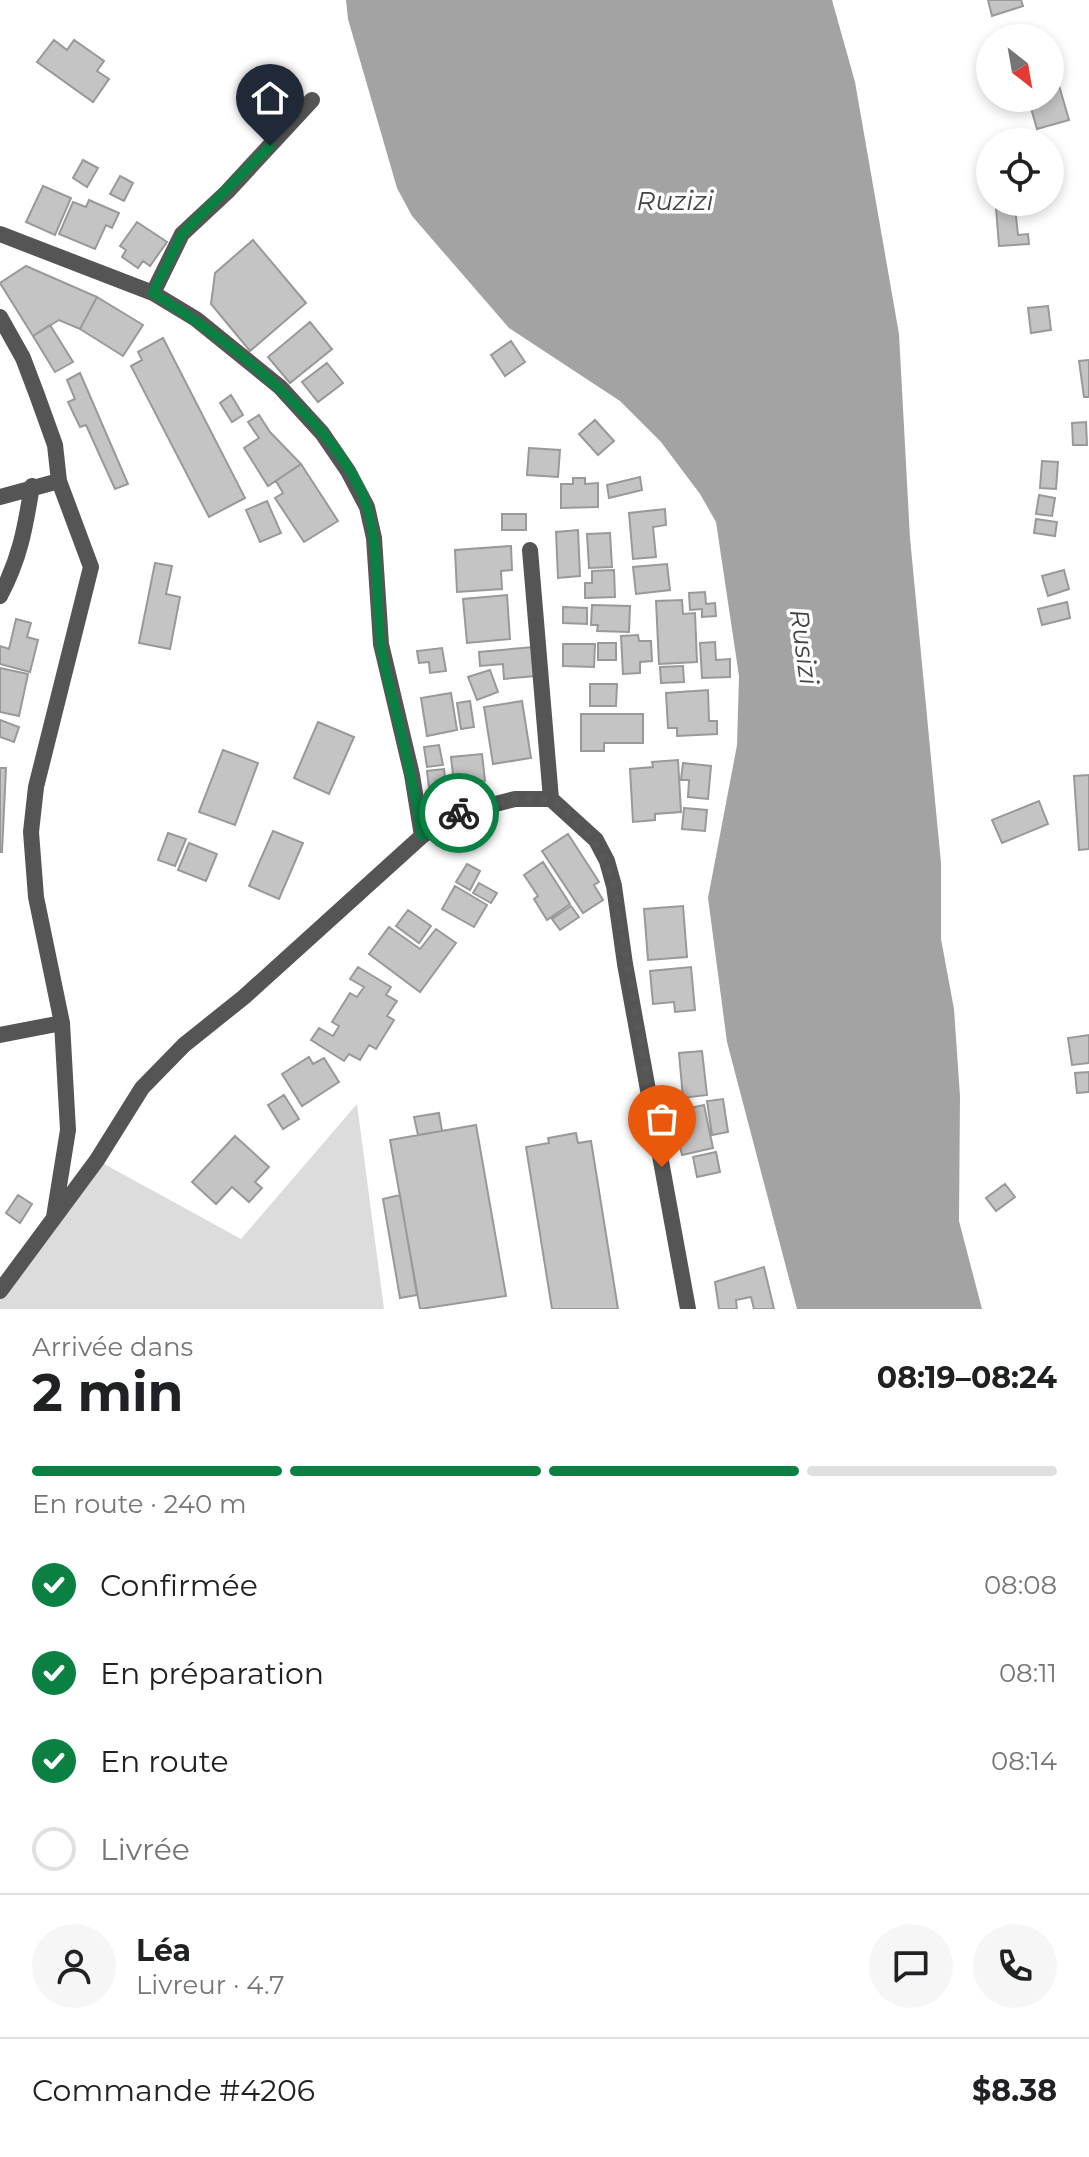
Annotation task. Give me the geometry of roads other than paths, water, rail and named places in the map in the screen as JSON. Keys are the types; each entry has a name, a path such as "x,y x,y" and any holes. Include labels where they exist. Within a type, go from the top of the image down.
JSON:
{"street":[{"path":"153,293 182,234 227,192 312,100"},
{"path":"0,234 153,293 196,319 280,387 322,433 348,471 367,507 374,538 381,644 412,775 422,836"},
{"path":"0,317 23,358 51,432 59,481 91,567 36,787 31,832 36,897 62,1023 68,1130 53,1222"},
{"path":"0,497 59,481"},
{"path":"0,596 23,544 32,486"},
{"path":"530,550 551,799"},
{"path":"0,1291 53,1222 142,1088 184,1045 244,997 422,836 449,816 515,799 551,799 596,840 610,873 688,1309"},
{"path":"0,1035 62,1023"}],"water":[{"name":"Ruzizi","path":"346,0 832,0 855,82 899,334 910,538 941,863 941,939 954,1009 960,1096 959,1221 982,1309 797,1309 727,1042 708,898 737,745 739,676 716,522 700,494 661,442 620,401 509,328 412,216 397,188 348,19"}],"water label":[{"name":"Rusizi","path":"804,647"}]}
